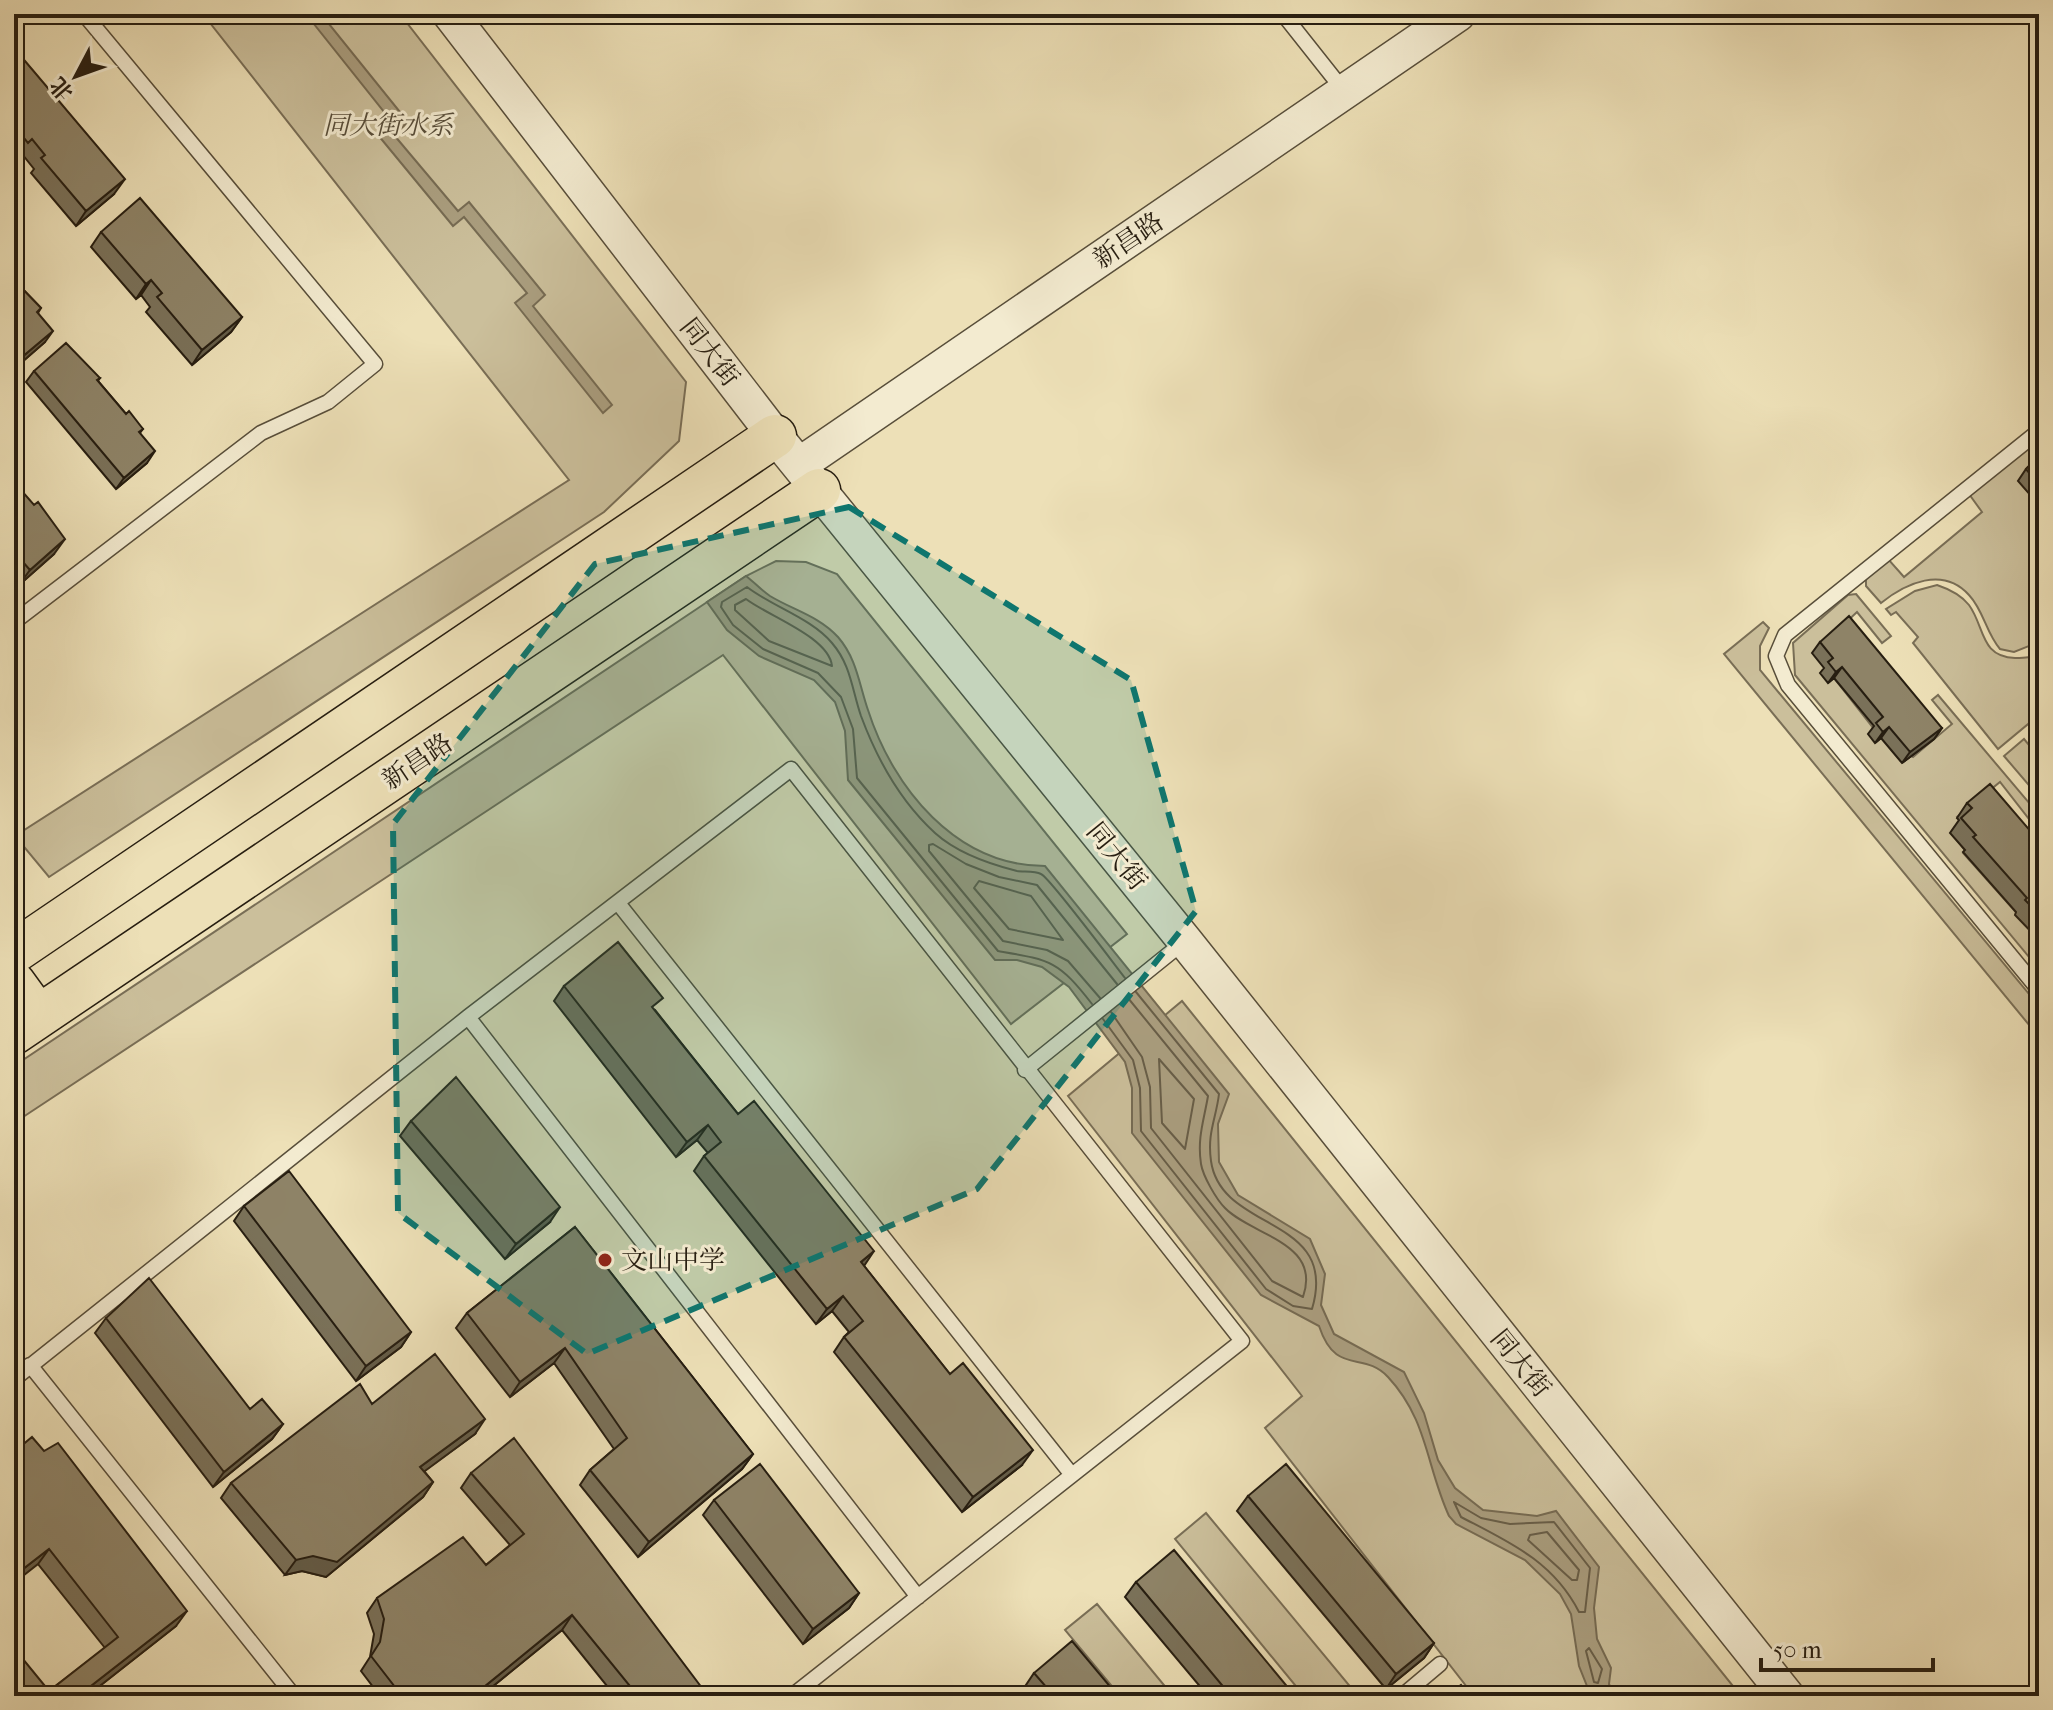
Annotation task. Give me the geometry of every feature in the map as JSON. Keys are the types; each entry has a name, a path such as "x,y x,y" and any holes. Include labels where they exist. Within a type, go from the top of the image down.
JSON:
{"main road":[{"name":"新昌路","path":"14,952 798,464"},
{"name":"新昌路","path":"26,1024 798,464"},
{"path":"14,983 26,1024"}],"street":[{"name":"同大街","path":"450,14 798,464 1185,941 1787,1696"},
{"name":"新昌路","path":"798,464 1458,14"}],"lane":[{"path":"14,622 261,433 328,402 375,364 84,14"},
{"path":"1283,14 1344,92"},
{"path":"2039,431 1785,635 1776,656 1788,685 2039,990"},
{"path":"14,1379 468,1017 791,769 1025,1070 1242,1341 792,1696"},
{"path":"618,903 1072,1475"},
{"path":"1025,1070 1185,941"},
{"path":"468,1017 918,1597"},
{"path":"30,1365 294,1696"},
{"path":"1402,1696 1440,1664"}],"highlighted area":[{"path":"849,507 1131,680 1196,911 977,1189 587,1354 398,1213 393,824 595,564"}],"green space":[{"name":"同大街水系","path":"203,14 400,14 686,382 679,441 604,512 49,877 15,836 569,480"},
{"path":"2039,440 2039,466 2019,481 2039,505 2039,642 2014,652 2000,649 1974,601 1959,586 1948,581 1913,584 1881,603 1866,586 1866,578 1889,560 1904,577 1982,512 1969,494"},
{"path":"776,561 806,562 837,574 1127,934 1011,1024 723,655 14,1123 14,1066 746,576"},
{"path":"1937,585 1969,605 1989,647 1995,652 2019,658 2031,657 2039,652 2039,715 1998,749 1913,643 1918,637 1896,612 1891,615 1886,609 1915,591"},
{"path":"1856,594 1891,636 1882,643 1857,612 1841,627 1834,678 1881,738 1913,757 1952,724 1932,700 1938,695 2035,810 2029,819 2000,782 1957,817 1961,823 1951,833 1965,850 1963,853 2039,938 2039,969 1795,675 1793,643 1848,595"},
{"path":"1763,622 1769,628 1760,646 1760,670 2039,1006 2039,1037 1724,654"},
{"path":"2024,739 2039,757 2039,786 2033,790 2004,756"},
{"path":"1182,1001 1741,1696 1474,1696 1265,1428 1302,1396 1068,1096"},
{"path":"1206,1513 1358,1696 1304,1696 1175,1539"},
{"path":"1097,1604 1173,1696 1120,1696 1065,1630"}],"water":[{"path":"306,14 321,14 408,122 394,135 458,211 469,202 545,295 533,306 612,405 603,413 515,303 527,293 464,217 453,226 378,135 392,122"},
{"path":"746,576 770,596 814,618 838,637 853,663 879,739 912,794 932,817 956,837 983,853 1013,862 1045,866 1229,1094 1218,1124 1219,1162 1238,1195 1310,1239 1325,1274 1321,1305 1334,1334 1404,1372 1424,1413 1438,1460 1455,1488 1483,1510 1537,1516 1556,1511 1599,1567 1594,1608 1597,1639 1611,1668 1609,1684 1614,1696 1591,1696 1579,1666 1571,1614 1560,1594 1525,1560 1456,1524 1449,1516 1419,1427 1401,1393 1388,1377 1379,1369 1333,1352 1319,1326 1261,1295 1132,1133 1132,1088 1125,1062 1069,987 1042,967 1017,960 995,960 848,780 845,731 835,702 814,680 759,656 727,630 707,602"}],"building":[{"path":"14,48 125,179 86,211 41,158 45,155 32,139 28,143 14,126"},
{"path":"140,198 242,317 202,350 157,297 162,293 151,280 146,284 101,232"},
{"path":"14,280 41,308 37,312 53,331 22,357 14,348"},
{"path":"66,343 100,378 97,380 126,414 129,411 143,429 139,432 155,451 124,478 34,371"},
{"path":"2039,456 2039,485 2026,469"},
{"path":"14,482 34,505 38,502 65,539 30,570 14,552"},
{"path":"1849,616 1942,728 1910,752 1889,727 1883,732 1876,723 1883,717 1842,667 1836,672 1828,662 1833,658 1820,642"},
{"path":"1990,784 2039,841 2039,914 1973,837 1976,835 1961,818 1972,808 1967,803"},
{"path":"618,942 663,998 652,1007 738,1114 754,1101 874,1251 861,1262 950,1374 963,1363 1033,1450 973,1497 844,1337 863,1321 843,1296 827,1309 704,1156 721,1142 708,1125 687,1142 564,986"},
{"path":"456,1077 560,1207 516,1244 411,1121"},
{"path":"289,1171 411,1332 366,1366 244,1206"},
{"path":"575,1227 753,1454 649,1542 590,1470 627,1438 565,1348 520,1382 467,1313"},
{"path":"149,1278 250,1409 262,1399 283,1424 224,1472 106,1318"},
{"path":"435,1354 485,1419 420,1467 433,1482 337,1562 313,1556 296,1560 231,1483 360,1384 372,1404"},
{"path":"32,1437 44,1451 58,1443 187,1611 78,1696 14,1696 14,1648 49,1691 118,1637 49,1549 14,1576 14,1452"},
{"path":"514,1438 708,1696 638,1696 572,1615 479,1691 483,1696 402,1696 371,1656 380,1642 384,1619 377,1598 463,1537 486,1565 524,1534 471,1473"},
{"path":"760,1464 859,1593 813,1629 714,1500"},
{"path":"1286,1464 1434,1643 1396,1674 1248,1496"},
{"path":"1174,1550 1295,1696 1231,1696 1136,1582"},
{"path":"1072,1641 1118,1696 1054,1696 1034,1673"},
{"path":"1461,1685 1470,1696 1447,1696"}],"place":[{"name":"文山中学","path":"605,1260"}]}
